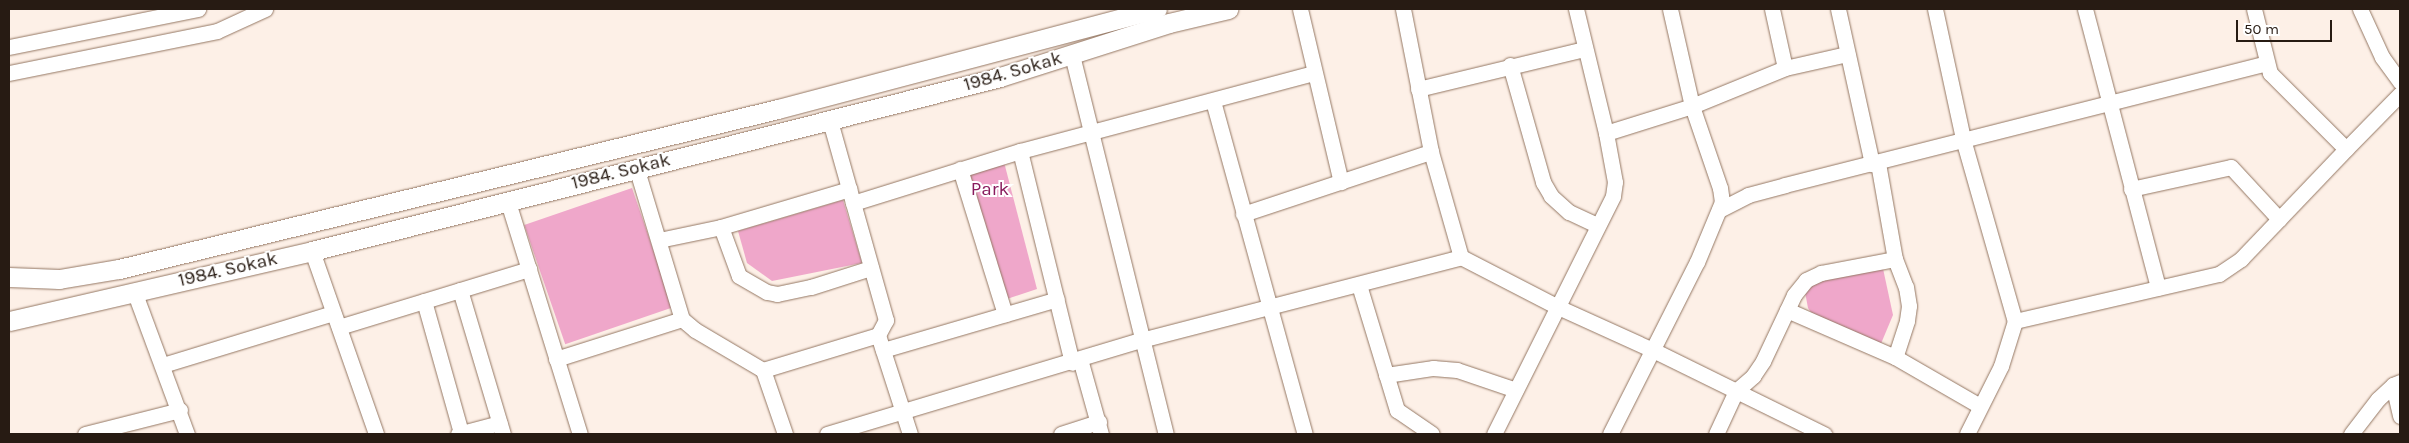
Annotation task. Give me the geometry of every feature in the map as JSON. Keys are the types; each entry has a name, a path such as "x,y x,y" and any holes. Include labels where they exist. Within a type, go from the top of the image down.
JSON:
{"main road":[{"path":"9,277 59,279 119,269 778,109 1157,9"},
{"name":"1984. Sokak","path":"9,321 312,251 1000,77 1168,23 1228,9"}],"street":[{"path":"9,47 198,9"},
{"path":"9,73 217,31 266,9"},
{"path":"1300,9 1313,73 1341,182"},
{"path":"1403,9 1431,152 1461,257"},
{"path":"1494,434 1613,196 1615,182 1606,133 1584,49 1576,9"},
{"path":"1610,434 1653,350 1719,210 1720,188 1692,106 1670,9"},
{"path":"1772,9 1786,68"},
{"path":"1838,9 1847,54 1875,163 1895,259 1906,287 1909,306 1908,321 1895,357"},
{"path":"1935,9 1963,139 2015,321 2001,366 1967,434"},
{"path":"2085,9 2107,103 2158,288"},
{"path":"2254,9 2270,73 2346,149"},
{"path":"2360,9 2382,57 2400,82"},
{"path":"1418,89 1510,65 1584,49"},
{"path":"1606,133 1692,106 1786,68 1847,54"},
{"path":"1072,55 1141,340 1166,434"},
{"path":"1719,210 1748,196 1963,139 2268,63"},
{"path":"1510,65 1543,182 1551,196 1570,212 1597,226"},
{"path":"659,240 721,227 960,169 1020,150 1213,101 1313,73"},
{"path":"2015,321 2219,274 2241,259 2400,94"},
{"path":"1213,101 1268,308 1305,434"},
{"path":"763,370 878,335 886,320 830,120"},
{"path":"1020,150 1057,299 1076,361 1100,428 1060,434"},
{"path":"1243,214 1431,152"},
{"path":"2131,189 2231,167 2279,219"},
{"path":"636,168 682,319 695,330 763,370 784,434"},
{"path":"960,169 1005,314"},
{"path":"508,202 580,434"},
{"path":"721,227 739,276 767,292 776,294 811,287 871,268"},
{"path":"312,251 376,434"},
{"path":"827,434 1141,340 1461,257 1558,307 1653,350 1824,434"},
{"path":"1716,434 1736,391 1753,376 1763,361 1787,310 1806,280 1821,273 1895,259"},
{"path":"339,327 529,269"},
{"path":"1359,285 1397,410 1432,434"},
{"path":"424,301 459,434 502,429 460,290"},
{"path":"134,291 180,410 187,434"},
{"path":"883,350 1057,299"},
{"path":"1787,310 1895,357 1980,406"},
{"path":"163,365 333,313"},
{"path":"556,359 682,319"},
{"path":"878,335 910,434"},
{"path":"1386,375 1433,368 1458,370 1516,390"},
{"path":"2396,383 2400,416"},
{"path":"2351,434 2396,383"},
{"path":"95,433 180,410"}],"green space":[{"name":"Park","path":"1004,162 1037,289 1004,300 965,176"},
{"path":"632,188 673,307 565,344 524,225"},
{"path":"843,200 862,263 772,281 747,263 738,231"},
{"path":"1882,264 1893,315 1880,346 1812,314 1808,308 1804,287 1809,281"}]}
